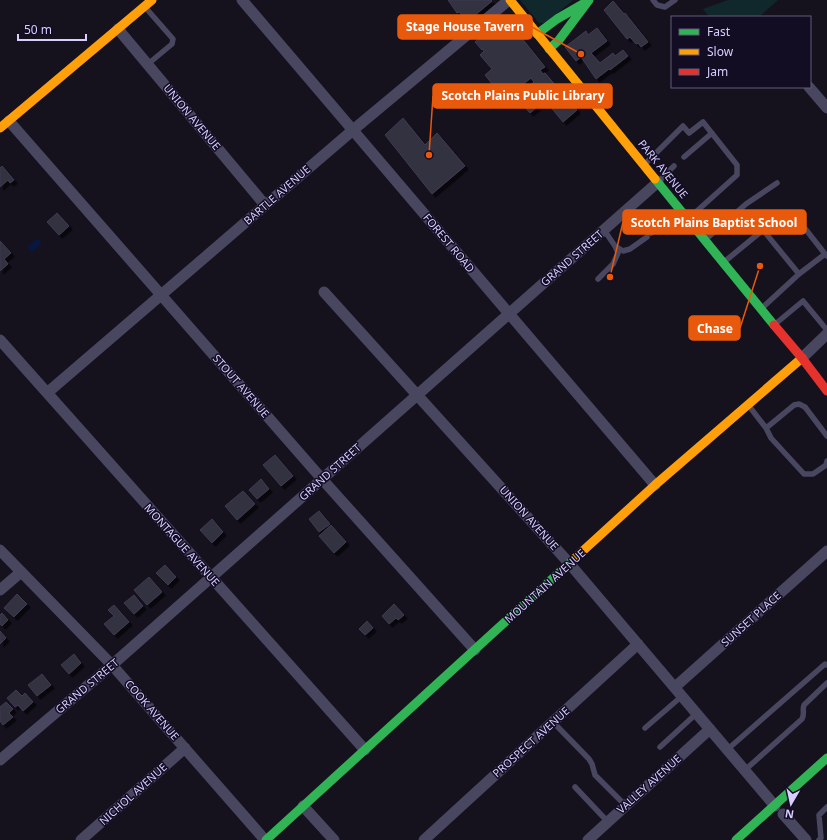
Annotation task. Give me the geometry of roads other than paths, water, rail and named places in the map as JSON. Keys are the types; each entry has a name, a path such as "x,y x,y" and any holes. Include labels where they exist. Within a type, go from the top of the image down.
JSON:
{"main road":[{"path":"0,128 152,0"},
{"name":"PARK AVENUE","path":"510,0 774,326 802,358 827,391"},
{"path":"537,34 557,19 589,0"},
{"path":"549,49 559,40 589,0"},
{"name":"MOUNTAIN AVENUE","path":"266,840 655,485 802,358"},
{"path":"736,840 781,812 827,758"}],"street":[{"name":"FOREST ROAD","path":"242,0 655,485"},
{"name":"BARTLE AVENUE","path":"47,393 353,130 510,0"},
{"name":"UNION AVENUE","path":"118,29 265,205"},
{"path":"810,88 827,108"},
{"name":"STOUT AVENUE","path":"9,121 322,479 475,650"},
{"name":"GRAND STREET","path":"0,760 112,665 658,182"},
{"name":"UNION AVENUE","path":"324,292 570,563 806,840"},
{"name":"MOUNTAIN AVENUE","path":"802,358 827,334"},
{"name":"MONTAGUE AVENUE","path":"0,340 365,750"},
{"name":"COOK AVENUE","path":"0,550 112,665 266,840"},
{"name":"SUNSET PLACE","path":"675,687 827,551"},
{"path":"0,590 21,572"},
{"name":"PROSPECT AVENUE","path":"424,840 638,644"},
{"name":"VALLEY AVENUE","path":"592,839 608,822 710,729"},
{"name":"NICHOL AVENUE","path":"81,840 185,748"},
{"path":"303,806 334,840"}],"lane":[{"path":"653,0 657,5 665,6 675,0"},
{"path":"144,7 173,40 172,44 148,64"},
{"path":"643,165 683,126 689,133 703,122 737,165 737,175 688,219"},
{"path":"684,157 712,133"},
{"path":"658,182 674,166"},
{"path":"705,240 746,204 776,183"},
{"path":"615,246 622,251 630,249 680,210"},
{"path":"723,263 763,230 766,223 780,214 785,212 791,213 796,217 826,255 799,274 761,309"},
{"path":"598,279 613,264 618,253 604,230"},
{"path":"763,230 799,274"},
{"path":"774,326 803,301 827,330"},
{"path":"766,428 794,405 799,404 805,407 827,436"},
{"path":"748,405 766,428 771,438 804,474 813,474 826,465 827,461"},
{"path":"728,749 825,664 827,665"},
{"path":"745,770 802,719 804,715 804,705 827,683"},
{"path":"645,728 682,696"},
{"path":"660,747 697,713"},
{"path":"553,722 589,758 595,775 626,806"},
{"path":"575,787 608,822"},
{"path":"819,840 821,838 819,815 827,807"}],"water":[{"path":"38,238 42,243 32,252 27,247"}],"place":[{"name":"Stage House Tavern","path":"581,54"},
{"name":"Scotch Plains Public Library","path":"429,155"},
{"name":"Chase","path":"760,266"},
{"name":"Scotch Plains Baptist School","path":"610,277"}]}
